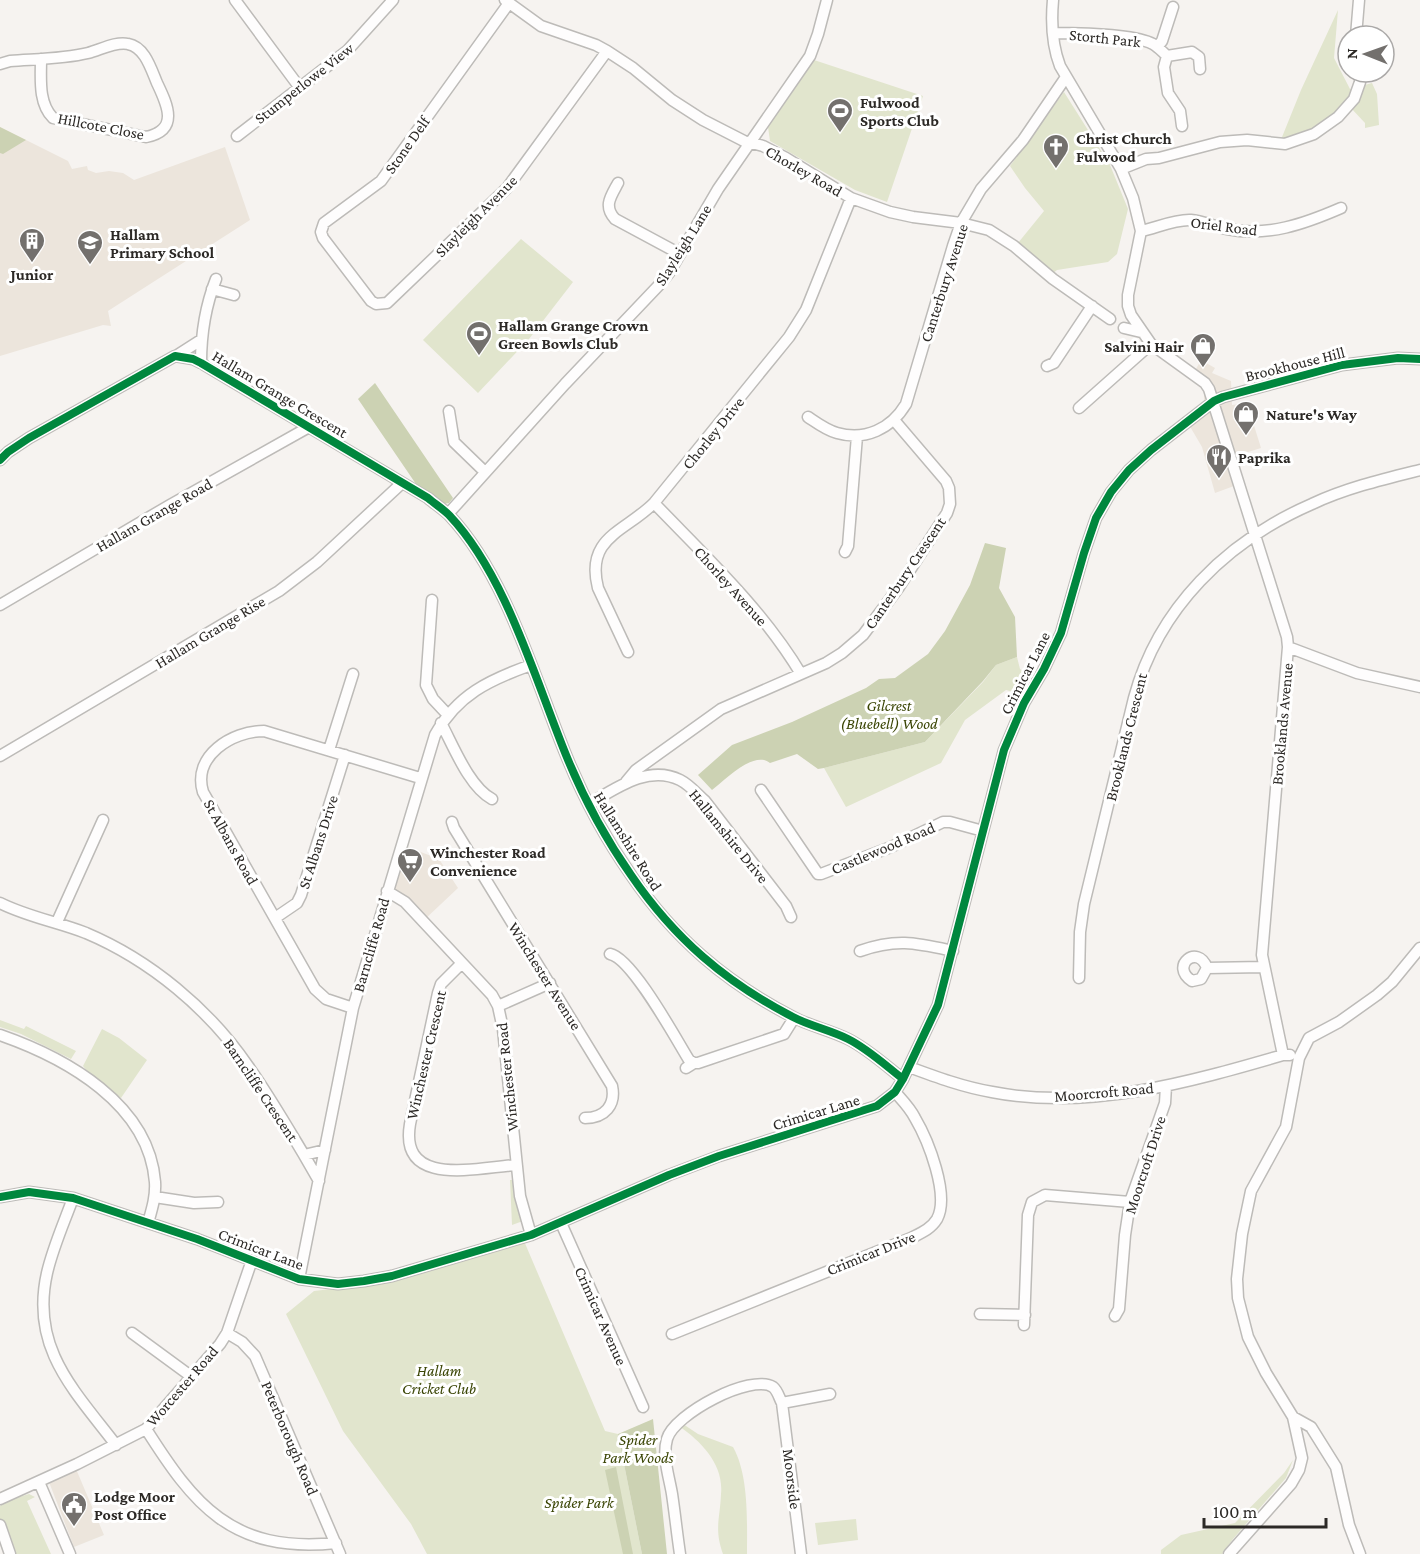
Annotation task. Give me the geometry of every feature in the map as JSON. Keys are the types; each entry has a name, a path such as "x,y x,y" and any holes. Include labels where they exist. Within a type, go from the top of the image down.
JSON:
{"street":[{"path":"235,0 300,88"},
{"name":"Stumperlowe View","path":"237,136 347,51 393,0"},
{"name":"Slayleigh Lane","path":"448,514 565,384 661,283 718,189 810,56 827,0"},
{"path":"1053,0 1056,56 1066,77 1121,169 1133,198 1141,231 1128,295 1128,306 1141,332 1151,344 1205,383 1214,401"},
{"path":"1357,24 1359,0"},
{"name":"Chorley Road","path":"507,1 541,26 607,51 691,113 786,158 851,198 901,215 989,230 1014,246 1053,279 1110,319"},
{"name":"Stone Delf","path":"350,275 323,238 321,232 324,223 381,182 507,1"},
{"name":"Storth Park","path":"1157,47 1162,41 1173,7"},
{"name":"Storth Park","path":"1053,33 1106,36 1144,42 1157,47 1167,56"},
{"name":"Hillcote Close","path":"0,64 41,59 87,54 125,43 135,46 143,52 169,109 166,123 157,133 146,137 53,118 44,106 42,97 41,59"},
{"name":"Slayleigh Avenue","path":"350,275 371,301 376,304 387,303 507,188 607,51"},
{"path":"1182,126 1180,111 1168,93 1164,67 1167,56 1182,53 1196,54 1199,57 1200,69"},
{"name":"Canterbury Avenue","path":"894,420 906,404 952,246 961,224 981,189 1023,140 1066,77"},
{"path":"1121,169 1146,159 1159,158 1220,142 1236,140 1285,144 1314,134 1338,117 1360,84"},
{"path":"618,183 609,201 609,213 615,219 680,254"},
{"name":"Chorley Drive","path":"628,652 598,588 595,572 601,546 654,503 759,376 798,324 851,198"},
{"name":"Oriel Road","path":"1141,231 1189,220 1244,231 1280,230 1316,219 1341,208"},
{"path":"201,363 201,340 207,302 214,284 234,294"},
{"path":"1047,366 1054,363 1092,306"},
{"path":"1124,328 1141,332"},
{"path":"0,460 29,438 175,357 201,340"},
{"path":"1079,408 1151,344"},
{"name":"Hallam Grange Crescent","path":"175,357 193,359 201,363 428,498 448,514"},
{"name":"Brookhouse Hill","path":"1214,401 1234,393 1342,365 1398,358 1420,359"},
{"name":"Brooklands Avenue","path":"1214,401 1285,625 1288,647 1262,955 1283,1055"},
{"name":"Crimicar Lane","path":"0,1197 29,1192 73,1198 252,1260 299,1279 338,1284 392,1276 531,1235 616,1197 719,1156 868,1110 886,1100 895,1092 903,1078 938,1005 998,769 1011,731 1061,633 1091,530 1103,504 1137,463 1214,401"},
{"path":"449,411 454,442 485,472"},
{"path":"808,417 835,433 857,436 876,432 894,420"},
{"name":"Canterbury Crescent","path":"626,782 645,764 721,709 801,674 842,653 863,635 899,587 947,513 950,495 946,481 894,420"},
{"name":"Hallam Grange Road","path":"0,605 170,504 309,427"},
{"path":"845,552 848,546 857,436"},
{"name":"Brooklands Crescent","path":"1079,978 1080,932 1084,904 1140,673 1163,627 1212,568 1255,534 1288,515 1335,494 1420,470"},
{"name":"Hallam Grange Rise","path":"0,756 279,591 316,562 402,483"},
{"name":"Chorley Avenue","path":"654,503 758,613 801,674"},
{"name":"Hallamshire Road","path":"448,514 471,544 502,597 589,804 630,874 652,905 677,933 714,968 734,983 794,1018 849,1039 903,1078"},
{"path":"432,600 426,613 426,685 476,784 486,796 492,799"},
{"path":"1288,647 1357,673 1420,687"},
{"name":"Barncliffe Road","path":"299,1279 353,1008 420,778 435,735 445,719 470,693 484,684 531,665"},
{"path":"329,750 353,674"},
{"name":"St Albans Road","path":"353,1008 321,996 203,792 202,766 216,750 230,741 256,731 264,731 420,778"},
{"name":"St Albans Drive","path":"274,918 297,903 301,895 345,755"},
{"path":"643,776 645,764"},
{"name":"Hallamshire Drive","path":"589,804 626,782 643,776 667,776 679,779 705,801 786,906 791,916"},
{"name":"Castlewood Road","path":"761,790 818,874 891,847 943,822 983,831"},
{"path":"57,922 103,820"},
{"name":"Winchester Avenue","path":"452,822 480,873 612,1086 613,1100 605,1113 597,1117 585,1118"},
{"name":"Winchester Road","path":"387,891 405,902 492,995 498,1006 503,1029 520,1196 531,1235"},
{"name":"Barncliffe Crescent","path":"0,903 86,933 156,973 201,1011 224,1034 247,1064 319,1181"},
{"path":"860,951 889,943 905,942 952,951"},
{"path":"1229,1554 1291,1484 1299,1470 1302,1458 1293,1417 1248,1337 1238,1298 1237,1279 1242,1234 1251,1191 1286,1127 1299,1058 1309,1038 1339,1022 1377,995 1392,982 1420,948"},
{"path":"610,954 617,956 641,982 690,1060 690,1066 784,1034 794,1018"},
{"name":"Winchester Crescent","path":"462,963 441,984 438,993 410,1124 409,1140 420,1160 432,1169 448,1171 516,1165"},
{"path":"1207,968 1263,967"},
{"path":"498,1006 550,983"},
{"path":"0,1035 20,1042 65,1065 102,1089 134,1122 146,1145 154,1171 155,1197 148,1223"},
{"name":"Moorcroft Road","path":"909,1067 967,1086 1019,1096 1047,1098 1091,1096 1166,1086 1190,1082 1283,1055 1299,1058"},
{"name":"Moorcroft Drive","path":"1115,1316 1119,1309 1130,1202 1165,1103 1166,1086"},
{"name":"Crimicar Drive","path":"672,1334 911,1238 932,1226 941,1208 942,1197 938,1179 923,1132 914,1115 895,1092"},
{"name":"Barncliffe Crescent","path":"304,1155 325,1150"},
{"path":"980,1314 1024,1320 1029,1208 1032,1202 1045,1196 1130,1202"},
{"path":"155,1197 194,1203 218,1202"},
{"path":"73,1198 47,1271 43,1300 46,1332 49,1347 65,1378 116,1445"},
{"name":"Crimicar Avenue","path":"561,1223 643,1407"},
{"name":"Worcester Road","path":"0,1499 146,1429 226,1334 252,1260"},
{"path":"132,1333 192,1377"},
{"name":"Peterborough Road","path":"226,1334 242,1342 255,1356 340,1554"},
{"path":"680,1554 666,1461 667,1439 671,1429 702,1404 755,1385 772,1387 782,1403 830,1394"},
{"name":"Moorside","path":"782,1403 801,1554"},
{"path":"1293,1417 1311,1427 1336,1467 1349,1525 1360,1554"},
{"path":"146,1429 202,1515 222,1532"},
{"path":"39,1482 70,1554"},
{"path":"0,1524 10,1554"},
{"path":"268,1552 301,1553 336,1543"}],"shaded area":[{"name":"Hallam Primary School","path":"0,127 68,161 72,169 87,166 88,170 96,173 109,171 123,173 134,180 225,147 250,220 108,311 111,326 103,325 0,356"},
{"path":"1201,360 1215,368 1212,373 1231,381 1232,405 1247,403 1261,448 1229,458 1234,486 1215,493 1202,447 1185,418 1204,402 1204,390 1191,378"},
{"path":"400,844 439,859 458,888 423,921 387,891"},
{"path":"76,1469 104,1535 74,1547 49,1482"}],"green space":[{"path":"1338,10 1334,58 1336,84 1347,84 1350,89 1372,84 1377,94 1379,125 1365,128 1365,123 1350,107 1341,119 1278,147"},
{"name":"Fulwood Sports Club","path":"814,60 923,96 887,202 855,190 770,141 768,127"},
{"path":"1064,92 1110,165 1128,209 1117,254 1108,262 1057,270 1052,274 1018,243 1044,211 1010,166"},
{"path":"0,127 26,140 3,154 0,153"},
{"path":"521,239 573,282 529,339 478,393 423,340"},
{"path":"375,383 453,498 449,503 444,504 418,487 358,399"},
{"name":"Gilcrest (Bluebell) Wood","path":"985,543 1006,548 999,588 1015,617 1017,657 996,665 925,742 818,769 797,754 770,763 756,760 732,773 712,790 698,775 732,745 792,722 866,688 879,679 895,678 928,654 945,631 970,585"},
{"path":"1017,657 1020,669 1029,675 1017,693 1006,690 965,720 941,763 846,807 824,768 925,742 983,682 996,665"},
{"path":"0,1020 24,1029 26,1026 76,1051 71,1059 21,1034 0,1027"},
{"path":"102,1029 119,1038 147,1060 121,1098 91,1076 83,1066"},
{"path":"510,1180 513,1180 523,1221 512,1225"},
{"name":"Hallam Cricket Club","path":"524,1241 605,1431 618,1434 642,1554 427,1554 411,1524 343,1431 286,1314 314,1291 382,1283"},
{"name":"Spider Park Woods","path":"653,1419 667,1554 642,1554 618,1434"},
{"path":"683,1424 698,1434 733,1447 742,1471 744,1485 747,1554 723,1554 718,1530 721,1494 719,1473 710,1455 696,1439 679,1426"},
{"path":"1293,1460 1286,1478 1222,1554 1161,1554 1161,1550 1181,1535 1235,1523 1284,1473"},
{"path":"616,1467 633,1554 623,1554 605,1470"},
{"path":"29,1494 35,1497 27,1501 51,1554 10,1554 0,1525 0,1506 6,1501"},
{"path":"856,1519 858,1540 818,1545 815,1523"}],"cycle path":[{"path":"0,460 29,438 175,356 201,363 428,498 449,515 469,539 487,567 517,629 566,755 595,817 631,875 665,919 703,957 745,989 793,1017 855,1043 903,1079"},
{"path":"0,1197 29,1192 73,1198 197,1239 299,1279 338,1284 392,1276 531,1235 669,1175 719,1156 877,1106 895,1092 903,1079 938,1005 1004,750 1024,703 1061,633 1096,518 1111,492 1129,470 1151,450 1214,401 1223,397 1342,365 1398,358 1420,359"}],"place":[{"name":"Fulwood Sports Club","path":"840,134"},
{"name":"Christ Church Fulwood","path":"1056,170"},
{"name":"Junior","path":"32,264"},
{"name":"Hallam Primary School","path":"90,266"},
{"name":"Hallam Grange Crown Green Bowls Club","path":"479,357"},
{"name":"Salvini Hair","path":"1203,369"},
{"name":"Nature's Way","path":"1246,437"},
{"name":"Paprika","path":"1219,480"},
{"name":"Winchester Road Convenience","path":"410,884"},
{"name":"Lodge Moor Post Office","path":"74,1528"}],"park label":[{"name":"Spider Park","path":"579,1502"}]}
